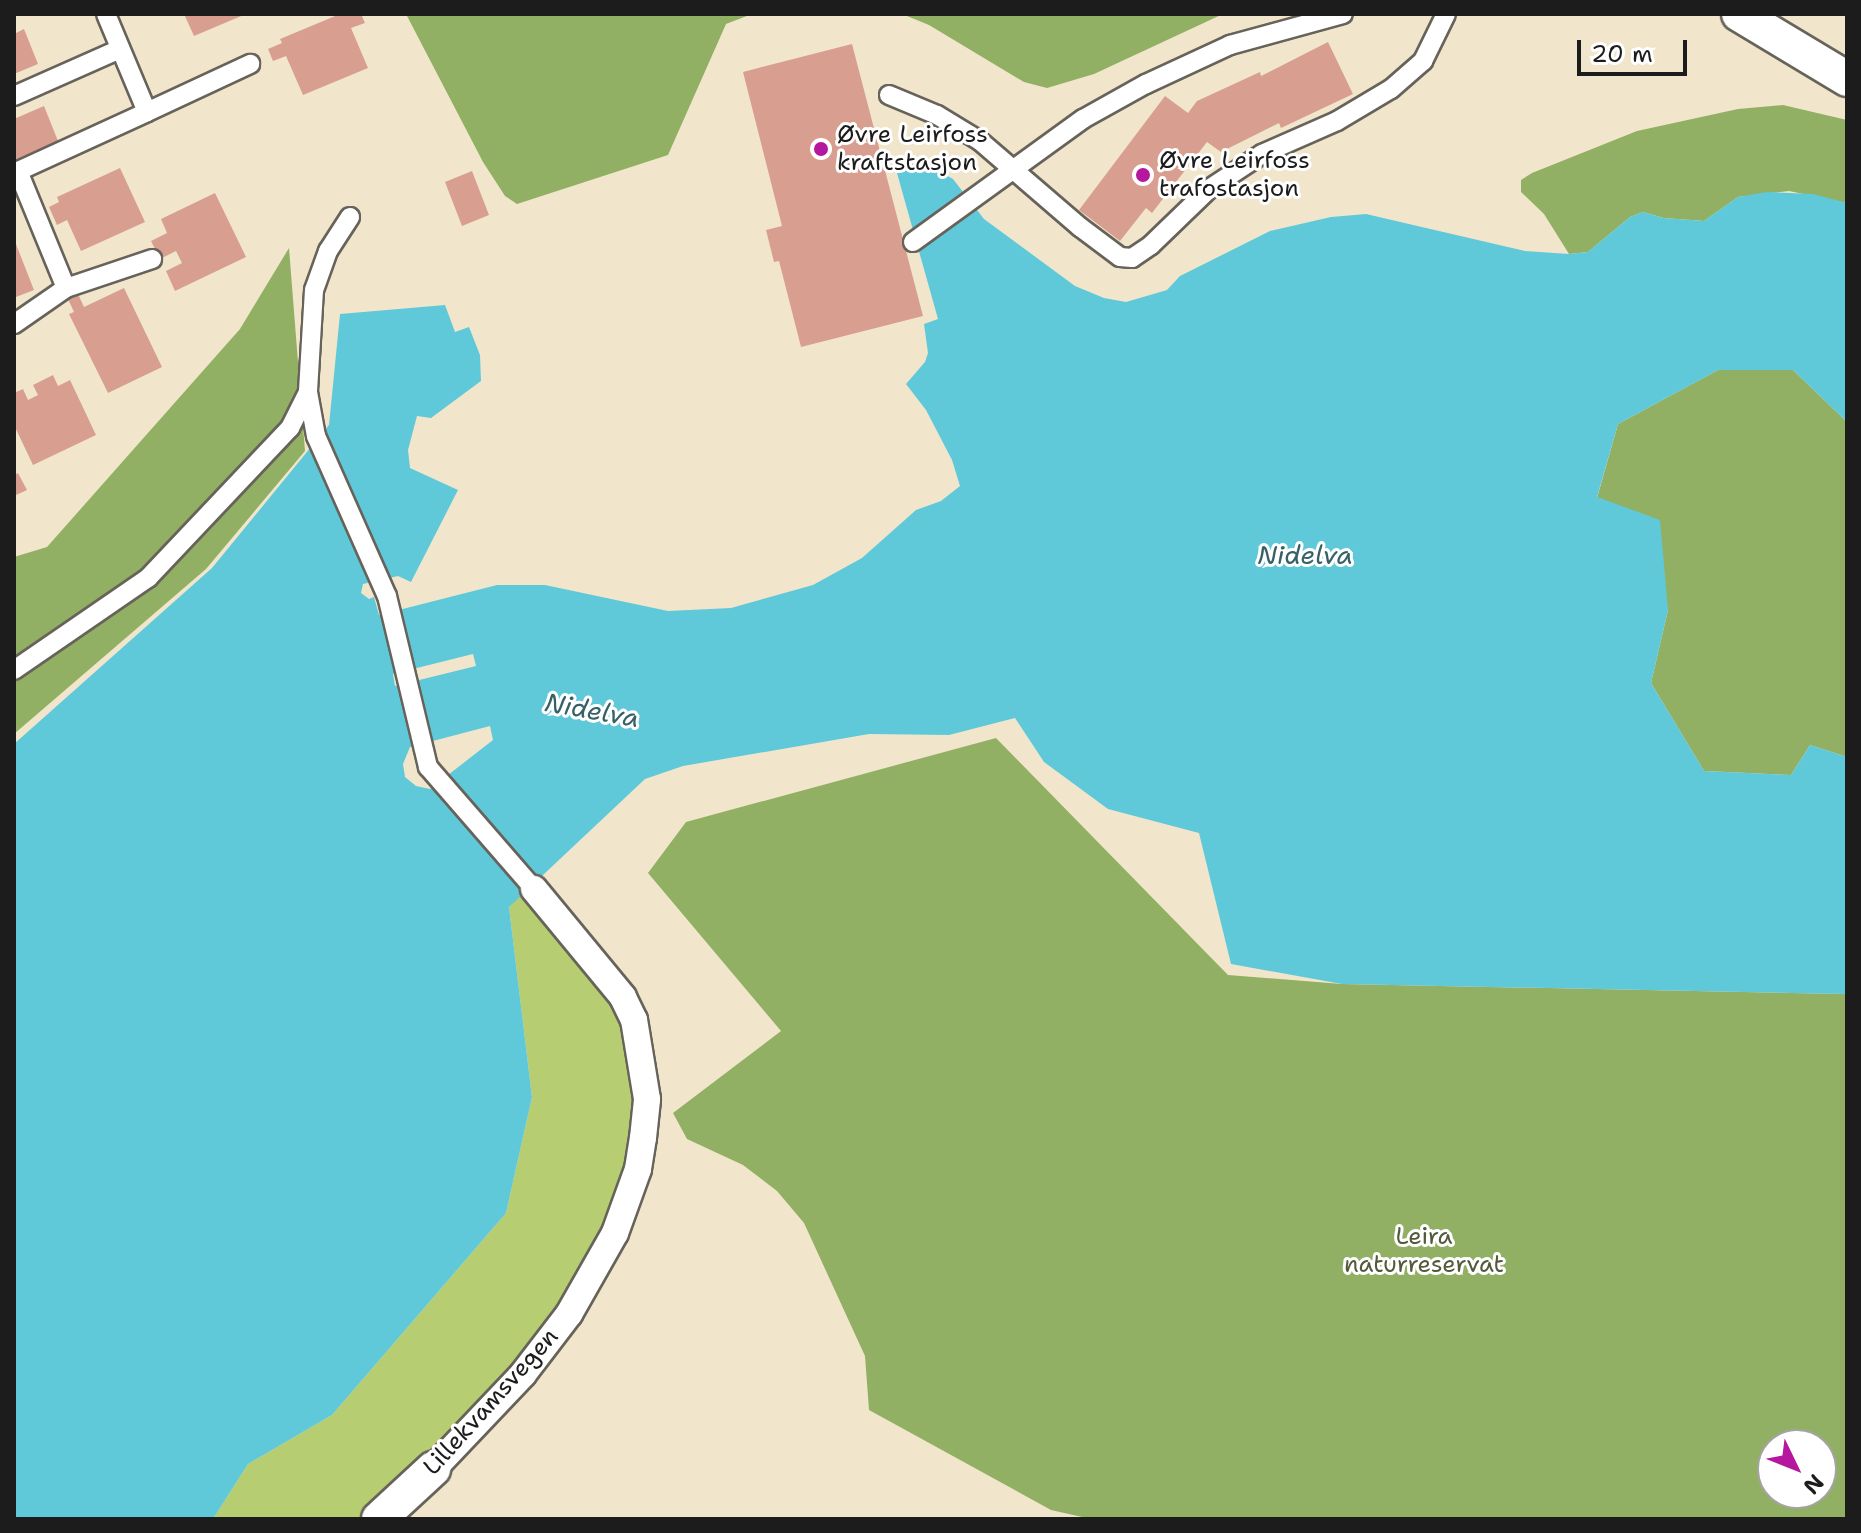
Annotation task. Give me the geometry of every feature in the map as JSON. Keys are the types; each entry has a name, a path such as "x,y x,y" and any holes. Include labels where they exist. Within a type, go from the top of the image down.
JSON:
{"street":[{"path":"1739,14 1847,79"},
{"name":"Lillekvamsvegen","path":"379,1519 433,1469 523,1374 569,1314 615,1233 641,1153 647,1099 634,1020 623,997 534,889"}],"lane":[{"path":"106,14 147,112"},
{"path":"913,242 1083,119 1230,45 1343,14"},
{"path":"889,95 937,115 980,141 1120,257 1132,258 1151,245 1209,189 1262,154 1337,121 1391,89 1423,61 1446,14"},
{"path":"14,96 120,49"},
{"path":"66,288 16,172 250,64"},
{"path":"350,217 328,251 314,290 308,392 316,436 387,596 428,767 534,889"},
{"path":"14,324 66,288 152,259"},
{"path":"14,670 148,578 290,428 308,392"}],"green space":[{"path":"406,14 752,14 726,24 668,155 517,204 505,196 483,162"},
{"path":"902,14 1223,14 1094,74 1047,88 1024,82 929,25"},
{"path":"1783,105 1847,120 1847,203 1789,191 1738,197 1704,221 1664,218 1643,212 1630,217 1588,252 1569,254 1544,214 1521,192 1521,180 1532,173 1637,131 1738,109"},
{"path":"289,248 305,451 206,569 14,734 14,557 47,547 240,329"},
{"path":"1718,370 1793,370 1847,422 1847,757 1810,745 1791,775 1704,771 1651,683 1668,610 1597,498 1618,424"},
{"name":"Leira naturreservat","path":"996,738 1228,975 1342,984 1847,994 1847,1519 1091,1519 1051,1510 869,1410 865,1356 804,1223 777,1191 743,1165 687,1139 673,1113 781,1031 648,873 686,822"},
{"path":"520,893 605,990 619,1018 633,1073 633,1130 626,1169 611,1214 558,1308 501,1382 457,1430 362,1519 213,1519 248,1464 332,1415 506,1213 532,1097 509,907"}],"water":[{"name":"Nidelva","path":"908,163 935,169 953,179 984,219 1075,286 1104,298 1126,302 1167,290 1180,276 1270,231 1331,217 1366,214 1525,251 1569,254 1588,252 1630,217 1643,212 1664,218 1704,221 1738,197 1767,192 1813,194 1847,203 1847,422 1793,370 1718,370 1618,424 1597,497 1660,520 1668,610 1651,683 1704,771 1791,775 1810,745 1847,757 1847,994 1342,984 1231,964 1199,833 1108,809 1044,762 1015,718 949,735 869,734 683,766 645,779 509,907 532,1097 506,1213 332,1415 248,1464 213,1519 14,1519 14,744 212,568 329,425 340,314 445,305 455,332 469,327 480,355 481,381 431,418 417,416 408,450 410,468 458,490 411,582 398,576 363,584 361,593 369,599 374,597 379,615 497,585 545,585 668,611 731,608 813,585 862,558 916,510 941,501 960,486 952,460 926,410 906,384 925,362 928,353 924,324 938,319 895,166","holes":["473,654 476,666 395,686 393,674","490,726 493,740 430,789 416,786 405,777 403,764 410,747"]}],"building":[{"path":"184,14 246,14 194,36"},
{"path":"340,14 361,14 365,23 351,28 368,68 303,95 286,56 273,61 268,49 282,43 280,39"},
{"path":"24,29 38,64 14,74 14,34"},
{"path":"1328,42 1353,94 1281,128 1279,123 1221,152 1207,142 1152,213 1146,208 1120,241 1079,210 1165,96 1188,113 1197,101 1260,72 1261,76"},
{"name":"Øvre Leirfoss kraftstasjon","path":"852,44 923,316 801,347 779,261 774,262 766,230 782,226 743,72"},
{"path":"44,106 58,141 14,160 14,119"},
{"path":"120,168 145,222 81,251 67,220 57,225 49,207 59,202 57,197"},
{"path":"472,171 489,215 462,226 445,182"},
{"path":"215,193 246,257 175,291 166,271 182,263 176,251 160,259 151,241 167,233 161,219"},
{"path":"14,239 34,290 16,297 14,292"},
{"path":"124,288 162,367 108,393 69,314 74,312 68,299 78,294 84,307"},
{"path":"53,375 58,386 70,380 96,435 33,465 14,425 14,393 23,389 28,400 38,395 33,385"},
{"path":"18,473 27,490 14,496 14,475"}],"place":[{"name":"Øvre Leirfoss kraftstasjon","path":"821,149"},
{"name":"Øvre Leirfoss trafostasjon","path":"1143,175"}]}
